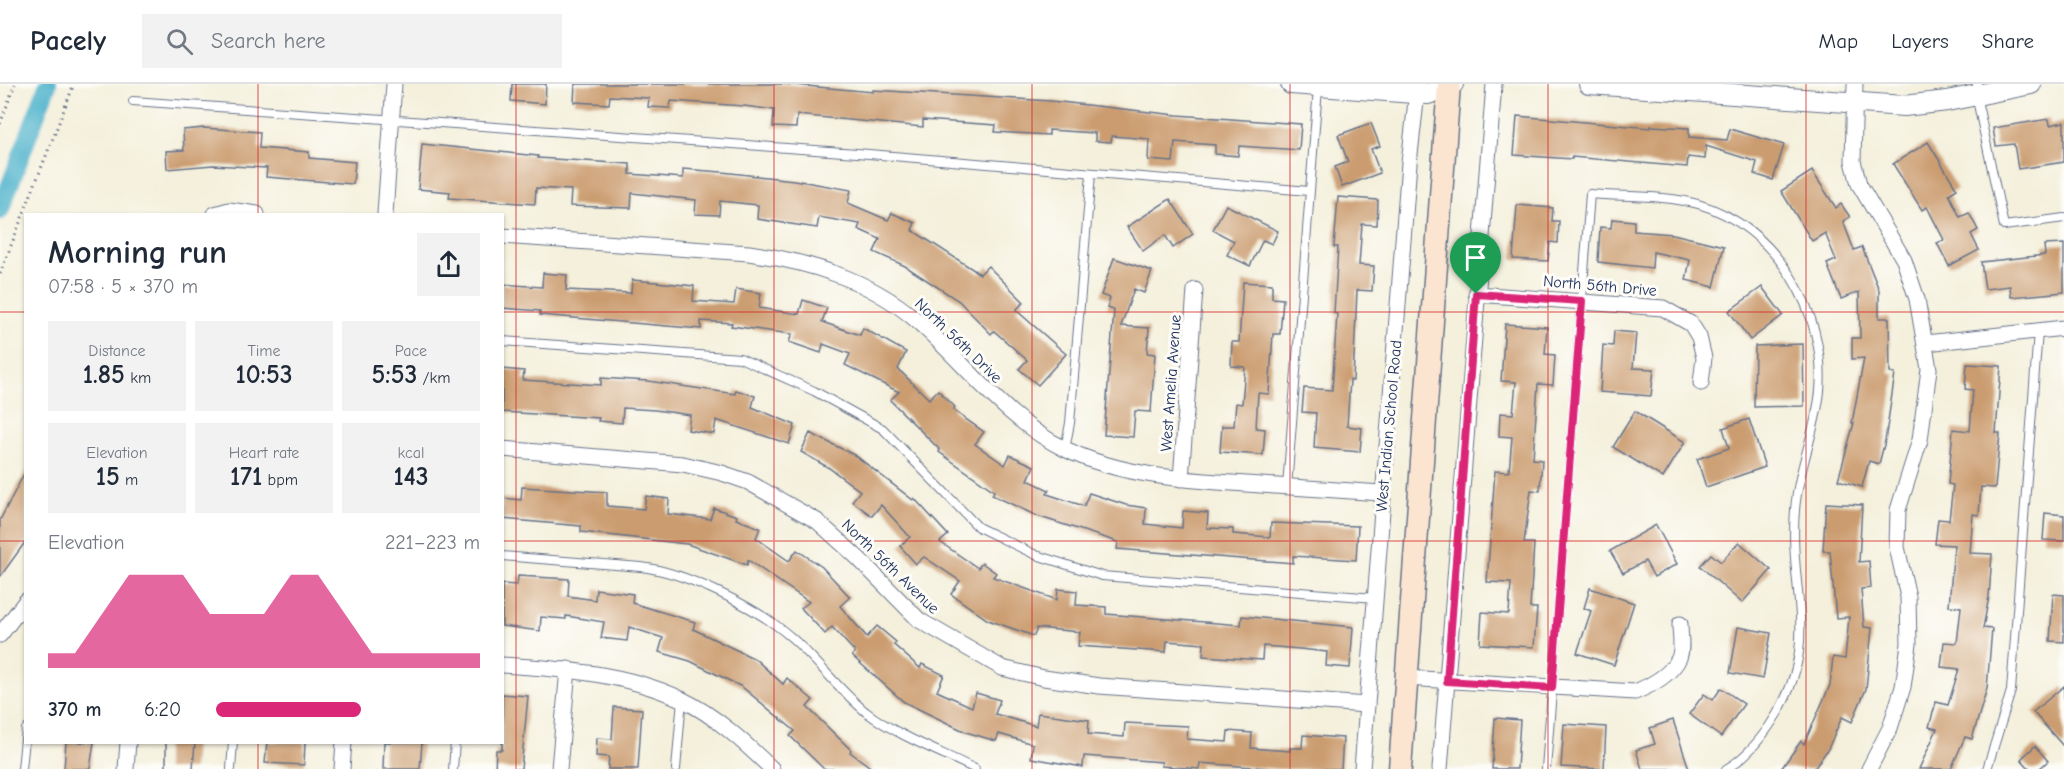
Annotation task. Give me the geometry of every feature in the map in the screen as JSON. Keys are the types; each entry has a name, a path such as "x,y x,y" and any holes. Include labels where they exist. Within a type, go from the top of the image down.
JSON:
{"main road":[{"path":"1400,769 1451,84"}],"street":[{"path":"385,213 394,84"},
{"path":"1291,84 1417,89 1428,94 1451,84"},
{"path":"1440,769 1494,84"},
{"path":"1589,84 1854,93 1923,105 1977,89 2031,84"},
{"name":"West Indian School Road","path":"1362,769 1382,493 1417,89"},
{"path":"1854,93 1853,161 1859,184 1904,260 1917,299 1926,343 1928,394 1920,440 1898,510 1897,547 1908,597 1909,644 1903,687 1890,728 1869,769"},
{"path":"218,213 229,210 250,213"},
{"name":"North 56th Drive","path":"504,236 749,253 786,258 852,279 886,298 915,319 1028,426 1065,449 1139,472 1181,479 1382,493"},
{"name":"West Amelia Avenue","path":"1181,479 1195,290"},
{"name":"North 56th Drive","path":"1476,294 1647,305 1678,314 1691,324 1700,337 1704,358 1701,383"},
{"path":"1926,343 2038,329 2064,328"},
{"name":"North 56th Avenue","path":"504,449 683,464 748,482 817,521 852,552 919,620 1002,668 1044,678 1099,686 1367,705"},
{"path":"0,635 20,621"},
{"path":"1406,678 1621,693 1635,692 1650,686 1667,674 1680,656 1680,624"},
{"path":"504,665 568,669 632,681 682,699 733,734 772,769"},
{"path":"559,769 568,669"},
{"path":"126,769 128,744"},
{"path":"342,769 344,744"}],"lane":[{"path":"1287,487 1318,86"},
{"path":"1977,89 2004,226 2064,218"},
{"path":"132,101 857,153 1309,191"},
{"path":"1065,449 1070,423 1091,174"},
{"path":"1546,769 1590,194 1699,204 1747,228 1786,268 1798,289 1819,341 1818,411 1795,509 1795,572 1802,631 1800,655 1781,709 1751,749 1726,769"},
{"path":"1988,769 2011,691 2038,329"},
{"path":"504,341 740,358 814,391 883,429 978,527 1036,555 1102,576 1375,598"},
{"path":"504,556 652,568 683,576 777,626 864,710 881,723 975,769"},
{"path":"676,769 682,699"},
{"path":"22,769 24,744"},
{"path":"231,769 233,744"},
{"path":"453,769 455,744"}],"path":[{"path":"0,124 15,84"},
{"path":"0,274 74,84"}],"building":[{"path":"512,84 546,84 545,104 511,101"},
{"path":"575,84 784,84 873,92 873,90 1051,101 1177,115 1301,124 1299,150 1239,146 1238,156 1215,154 1215,145 1175,142 1173,162 1148,160 1149,139 1112,136 1111,142 1095,141 1095,133 1049,130 1049,135 995,132 996,125 923,120 923,127 797,115 796,128 773,127 774,110 744,106 671,101 670,108 648,107 649,98 610,96 609,104 574,102"},
{"path":"1517,116 1651,128 1651,126 1689,128 1689,137 1727,140 1730,129 1784,145 1773,180 1754,174 1757,162 1706,146 1705,159 1688,157 1687,167 1572,157 1572,159 1514,155"},
{"path":"2049,119 2050,125 2064,122 2064,162 2018,169 2014,144 1996,146 1993,128"},
{"path":"1371,123 1380,146 1371,149 1380,173 1342,187 1335,167 1348,162 1338,135"},
{"path":"204,128 260,132 259,148 309,152 309,158 355,162 353,184 266,177 267,168 213,165 167,169 166,151 184,150 183,130"},
{"path":"1928,142 1957,189 1949,194 1960,217 1969,213 1978,230 1971,234 1979,250 1949,266 1937,243 1944,240 1927,207 1922,210 1893,164"},
{"path":"422,144 538,156 538,158 630,164 630,174 683,178 683,169 794,180 851,190 848,203 888,220 892,213 915,223 912,230 980,274 988,266 1024,302 1016,310 1066,354 1038,385 1019,369 1027,360 994,331 991,334 959,301 905,266 874,252 880,239 858,229 860,224 819,217 817,228 757,219 758,205 720,201 719,215 695,214 696,200 632,193 631,208 570,206 571,190 536,188 535,204 449,198 450,192 418,189"},
{"path":"1812,171 1836,208 1841,204 1850,217 1843,221 1854,250 1862,247 1879,290 1879,318 1889,318 1890,373 1895,374 1885,441 1879,464 1869,461 1862,487 1838,480 1854,423 1852,423 1864,358 1852,359 1852,338 1860,338 1859,292 1841,299 1827,264 1836,260 1825,233 1812,241 1781,191"},
{"path":"1338,197 1378,200 1377,225 1362,224 1359,265 1374,266 1372,291 1357,290 1353,381 1350,380 1347,426 1362,428 1360,452 1314,448 1316,413 1302,412 1304,388 1332,390 1337,314 1334,313 1338,247 1334,247"},
{"path":"1170,199 1193,234 1173,248 1165,235 1143,251 1127,227"},
{"path":"1226,205 1278,231 1272,244 1263,240 1250,266 1227,255 1234,241 1213,230"},
{"path":"1517,205 1553,208 1552,221 1559,221 1558,243 1550,242 1548,261 1513,259"},
{"path":"1612,219 1634,221 1634,231 1673,234 1724,246 1714,287 1686,280 1690,260 1653,252 1652,268 1598,262 1600,227 1611,228"},
{"path":"2064,244 2064,292 2011,297 2010,286 1985,289 1981,262 2045,255 2044,245"},
{"path":"1114,258 1152,271 1144,293 1134,289 1121,326 1149,328 1147,353 1155,354 1151,412 1135,411 1133,437 1104,435 1114,310 1107,308 1110,298 1101,295"},
{"path":"543,273 567,275 566,290 631,293 632,280 694,286 693,301 734,304 736,289 761,293 759,308 799,314 803,300 827,308 822,322 860,335 863,328 906,352 898,369 929,399 938,390 955,407 953,410 984,432 975,444 1005,465 1010,455 1034,466 1028,480 1049,490 1047,494 1084,506 1089,493 1126,505 1146,508 1145,524 1182,528 1183,511 1208,513 1207,528 1233,529 1233,534 1270,537 1271,523 1358,526 1356,560 1293,556 1293,563 1117,549 1118,542 1037,516 992,495 994,491 939,452 940,450 890,400 899,392 845,365 850,354 823,344 821,353 789,342 792,334 731,326 732,323 701,321 701,329 540,315 540,311 504,308 504,284 542,287"},
{"path":"1243,282 1272,284 1272,298 1283,299 1280,334 1273,334 1269,394 1258,393 1256,428 1265,429 1263,455 1220,452 1222,426 1234,426 1236,403 1242,404 1245,367 1231,366 1232,342 1239,342"},
{"path":"1762,287 1783,315 1750,340 1729,311"},
{"path":"1505,324 1547,327 1545,354 1555,355 1553,385 1538,384 1533,459 1542,460 1540,491 1531,490 1524,543 1534,543 1530,608 1537,608 1534,647 1480,644 1482,612 1509,614 1511,583 1487,582 1495,471 1509,472 1512,437 1499,436 1500,413 1513,414 1516,382 1501,381"},
{"path":"1614,331 1636,333 1633,368 1654,369 1651,396 1600,392 1603,345 1613,346"},
{"path":"1803,344 1804,406 1754,407 1755,346"},
{"path":"1967,364 2001,366 1996,433 2000,433 1995,488 1981,487 1979,515 1973,514 1970,553 1992,554 1989,597 1983,628 1992,629 1987,688 1972,739 1965,737 1951,769 1919,769 1937,729 1929,727 1936,702 1948,705 1959,669 1941,667 1944,642 1957,643 1961,607 1949,606 1954,545 1935,544 1938,519 1949,520 1953,485 1948,484 1953,429 1970,431 1973,390 1965,389"},
{"path":"504,369 524,371 523,380 601,385 601,378 648,381 735,394 736,390 755,396 752,407 795,425 789,444 716,420 714,434 688,430 690,415 655,410 623,408 622,423 598,421 599,418 504,412"},
{"path":"1635,411 1685,442 1663,478 1613,447"},
{"path":"1749,419 1765,467 1706,487 1697,459 1729,448 1723,428"},
{"path":"810,433 856,456 913,500 914,498 948,535 940,542 978,568 982,563 996,573 993,577 1057,600 1058,589 1077,591 1076,605 1106,607 1106,614 1241,625 1242,616 1353,627 1350,668 1326,666 1327,652 1263,646 1262,660 1203,656 1204,644 1167,641 1166,652 1078,646 1080,632 1037,628 1034,636 988,620 951,594 960,581 924,557 916,564 900,546 910,537 881,505 872,516 852,501 860,491 829,468 801,452"},
{"path":"24,474 24,544 0,577 0,520"},
{"path":"522,487 607,492 607,506 644,509 646,496 669,499 668,514 710,519 714,508 737,516 736,519 760,528 756,538 789,561 797,550 822,567 850,597 840,606 867,637 877,626 896,642 894,645 920,668 922,664 944,675 937,691 972,707 976,693 1000,700 995,714 1036,726 1038,713 1089,720 1088,734 1124,737 1125,723 1188,726 1187,739 1227,742 1228,731 1252,733 1251,748 1290,751 1290,748 1302,748 1303,735 1343,738 1341,769 1279,769 1200,763 1199,769 1161,766 1162,762 1084,756 1083,767 1031,758 1033,744 999,734 996,741 966,732 904,702 852,656 855,652 832,627 825,634 801,608 809,602 748,560 747,565 687,544 581,532 581,526 504,519 504,498 521,500"},
{"path":"1826,503 1862,505 1859,562 1869,561 1871,588 1861,589 1864,627 1872,628 1866,689 1852,722 1842,717 1828,749 1814,769 1781,769 1801,741 1804,744 1830,685 1833,657 1845,659 1849,617 1836,618 1830,551 1823,551"},
{"path":"2045,513 2064,515 2064,541 2043,540"},
{"path":"1656,525 1677,564 1654,577 1645,561 1623,573 1610,551"},
{"path":"1739,542 1771,570 1742,603 1700,566 1711,554 1721,562"},
{"path":"518,576 569,579 568,596 595,600 596,589 633,594 632,603 695,622 693,629 755,659 783,684 787,678 813,700 807,707 851,750 850,752 873,769 824,769 790,736 795,731 742,687 690,661 659,652 663,638 629,627 627,641 601,638 604,622 566,616 566,619 541,617 540,631 504,626 504,584 517,585"},
{"path":"1590,588 1634,603 1614,665 1577,653 1591,611 1584,608"},
{"path":"2053,594 2064,595 2064,642 2050,641"},
{"path":"1738,627 1771,633 1763,679 1730,673"},
{"path":"2064,686 2064,747 2033,712"},
{"path":"1721,688 1744,704 1721,737 1689,714 1704,694 1713,700"},
{"path":"504,694 528,696 521,769 495,769 496,750 502,750"},
{"path":"614,707 642,709 638,769 608,769 609,757 596,756 597,738 612,739"},
{"path":"1495,718 1520,720 1517,769 1492,769"},
{"path":"1673,720 1689,769 1642,769 1636,750 1655,744 1650,728"},
{"path":"1564,724 1606,727 1604,769 1561,767"},
{"path":"66,744 94,744 90,769 64,769"},
{"path":"166,744 195,744 193,769 166,769"},
{"path":"267,744 305,744 304,765 265,763"},
{"path":"384,744 422,744 420,769 383,769"},
{"path":"2035,746 2048,761 2039,769 2030,769 2021,759"}],"waterway":[{"path":"0,211 48,84"}],"route":[{"path":"1476,294 1582,301 1552,688 1447,681 1476,294"}]}
